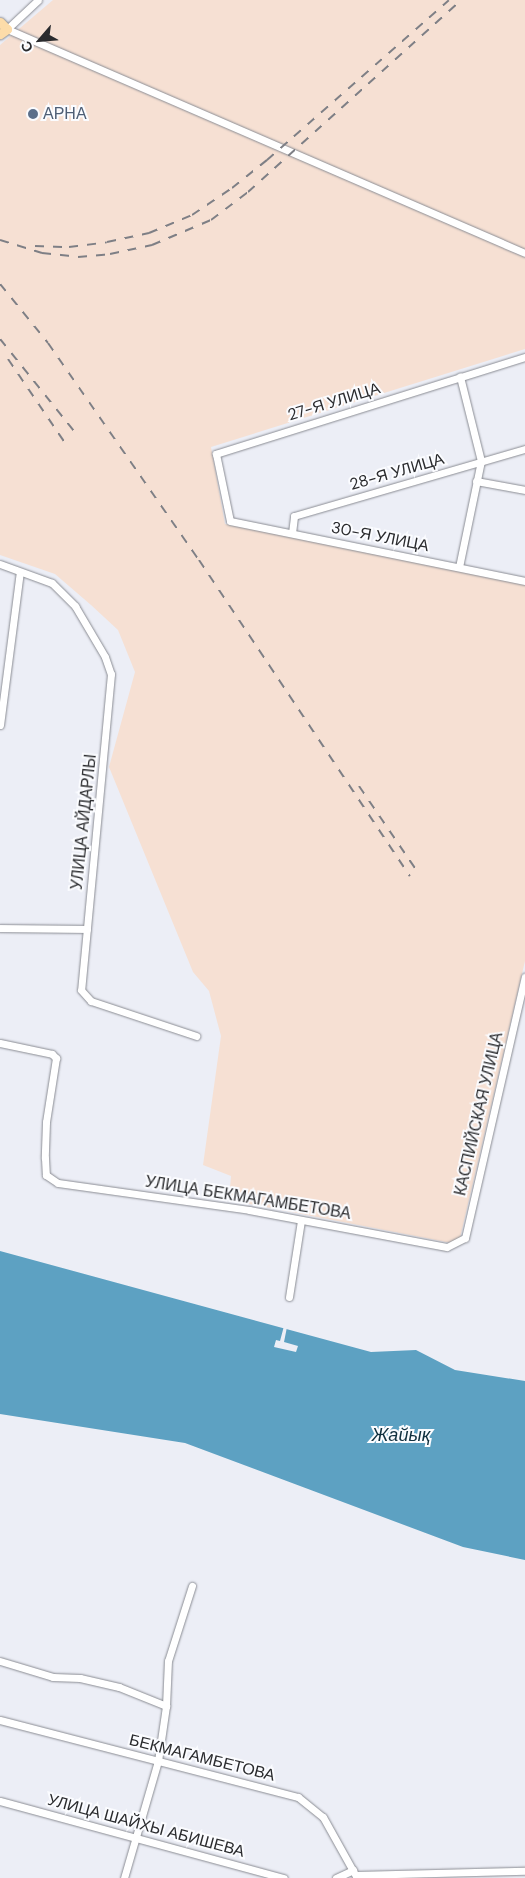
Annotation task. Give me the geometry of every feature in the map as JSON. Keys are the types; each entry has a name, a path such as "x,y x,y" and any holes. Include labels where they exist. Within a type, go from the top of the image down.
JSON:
{"street":[{"path":"38,0 2,28 525,253"},
{"name":"27-Я УЛИЦА","path":"230,521 216,454 525,357"},
{"path":"459,567 480,462 460,377"},
{"name":"28-Я УЛИЦА","path":"292,533 294,516 525,449"},
{"path":"476,481 525,490"},
{"name":"30-Я УЛИЦА","path":"230,521 525,581"},
{"name":"УЛИЦА АЙДАРЛЫ","path":"0,564 52,583 75,606 105,657 111,674 81,990 91,1001 196,1036"},
{"path":"0,725 20,572"},
{"path":"0,928 87,929"},
{"name":"КАСПИЙСКАЯ УЛИЦА","path":"447,1247 465,1238 525,977"},
{"name":"УЛИЦА БЕКМАГАМБЕТОВА","path":"0,1043 52,1054 56,1058 46,1122 46,1175 58,1183 301,1220 447,1247"},
{"path":"289,1297 301,1220"},
{"path":"124,1878 158,1761 166,1706 168,1661 192,1586"},
{"path":"0,1661 53,1677 80,1678 119,1687 166,1706"},
{"name":"БЕКМАГАМБЕТОВА","path":"0,1720 298,1797 323,1817 355,1874"},
{"name":"УЛИЦА ШАЙХЫ АБИШЕВА","path":"0,1801 284,1878"},
{"path":"336,1878 355,1874 525,1871"}],"shaded area":[{"path":"53,0 525,0 525,349 211,447 225,524 525,584 525,961 460,1238 451,1243 229,1200 231,1176 203,1165 221,1036 209,991 193,972 109,767 135,672 118,630 91,605 55,574 0,555 0,45"}],"water":[{"name":"Жайық","path":"0,1251 371,1352 416,1350 455,1370 525,1381 525,1560 463,1547 185,1443 0,1414"}],"pier":[{"path":"284,1326 287,1327 284,1342 298,1346 296,1352 274,1347 276,1340 280,1341"}],"railway":[{"path":"35,246 69,247 107,242 149,233 192,215 232,188 267,160 449,0"},
{"path":"0,240 42,253 78,257 110,254 152,245 211,220 248,192 461,0"},
{"path":"0,284 48,343 199,560 410,876"},
{"path":"0,339 78,436"},
{"path":"8,359 65,443"},
{"path":"359,786 417,871"}],"place":[{"name":"АРНА","path":"33,114"}]}
